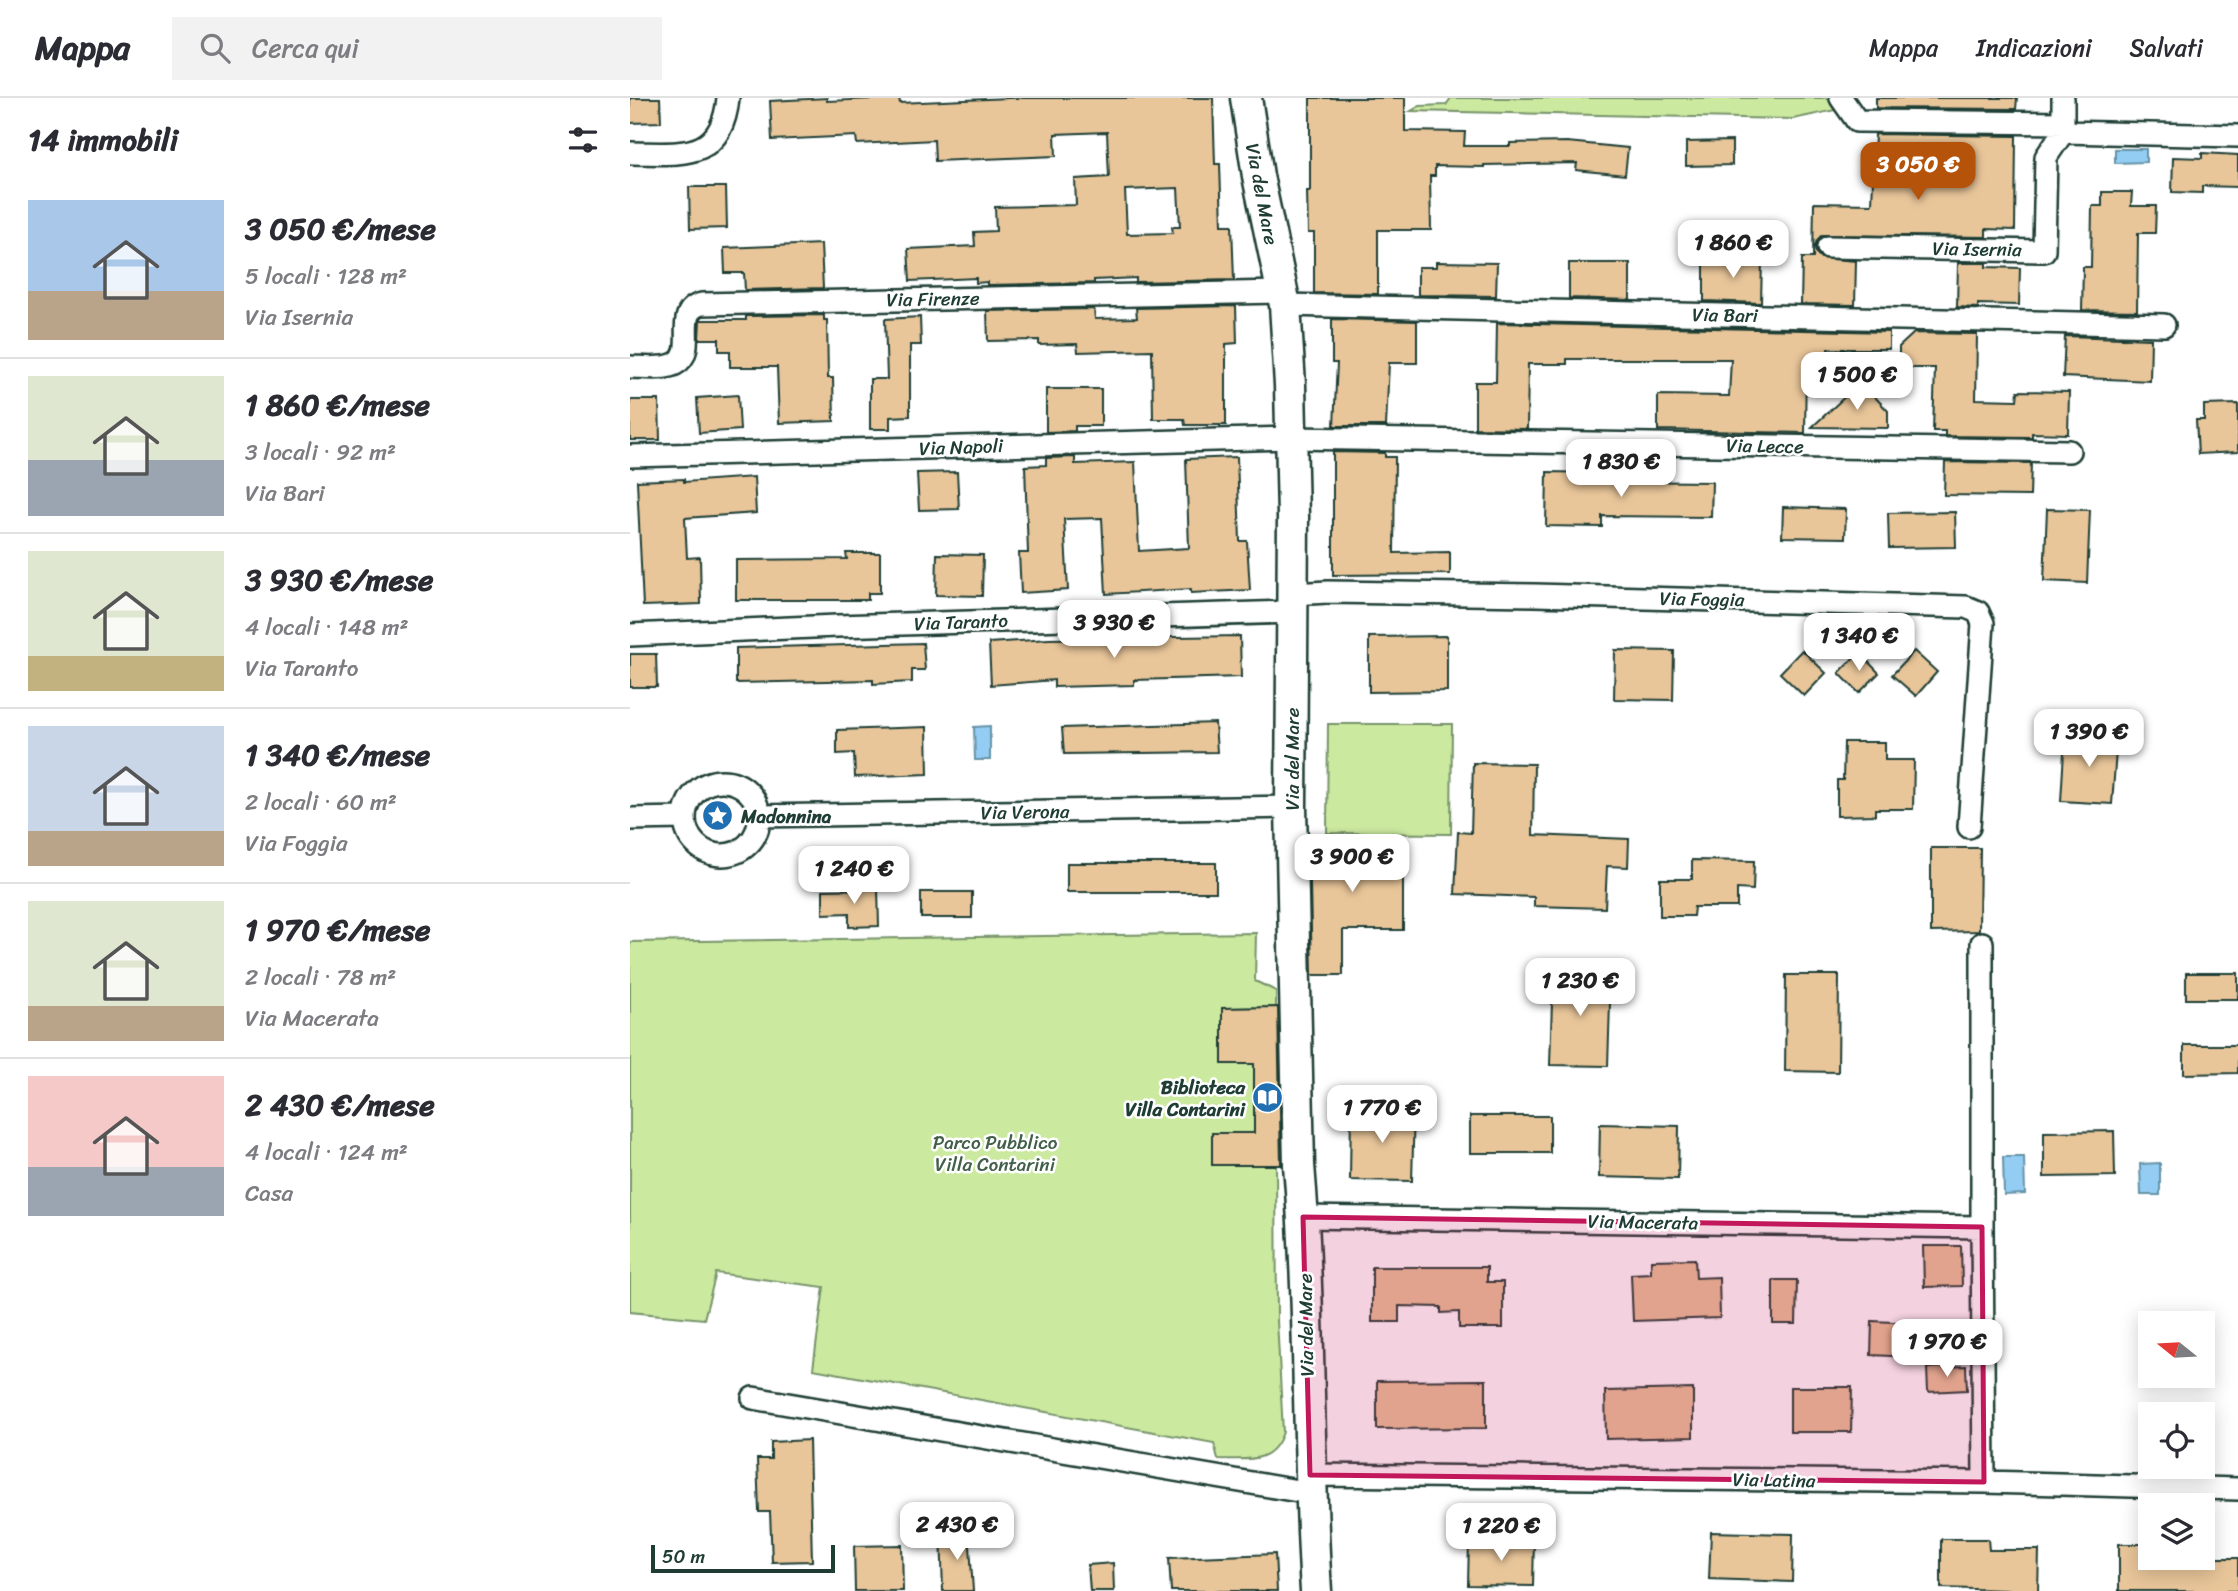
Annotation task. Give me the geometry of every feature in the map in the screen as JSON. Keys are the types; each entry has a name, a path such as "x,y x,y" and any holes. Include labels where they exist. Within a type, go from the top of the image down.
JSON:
{"main road":[{"name":"Via del Mare","path":"1246,98 1258,176 1284,299 1292,438 1291,807 1299,1165 1316,1591"}],"street":[{"path":"630,153 683,153 707,146 715,139 723,125 728,98"},
{"path":"1841,98 1857,121 2238,136"},
{"name":"Via Isernia","path":"1828,247 2044,251 2046,157 2063,128 2063,98"},
{"name":"Via Bari","path":"1284,299 2164,325"},
{"name":"Via Firenze","path":"630,367 667,366 679,362 685,351 687,316 690,309 702,304 1284,299"},
{"name":"Via Lecce","path":"1292,438 2069,451"},
{"name":"Via Napoli","path":"630,456 1292,438"},
{"name":"Via Foggia","path":"1292,603 1328,592 1966,607 1978,612 1983,623 1969,827"},
{"name":"Via Taranto","path":"630,635 1292,603"},
{"path":"715,781 740,785 750,793 759,817 753,839 734,853 723,855 701,848 692,840 685,818 693,795 703,786 715,781"},
{"name":"Via Verona","path":"759,817 1291,807"},
{"path":"630,820 685,818"},
{"path":"1982,943 1984,1482"},
{"name":"Via Macerata","path":"1303,1217 1982,1227"},
{"name":"Via Latina","path":"753,1398 1310,1484 1984,1482 2238,1489"}],"highlighted area":[{"path":"1303,1217 1982,1227 1984,1482 1310,1475"}],"green space":[{"path":"1451,98 1827,98 1840,109 1793,119 1411,111 1420,106 1446,105"},
{"path":"1328,724 1452,724 1451,834 1327,833"},
{"name":"Parco Pubblico Villa Contarini","path":"1256,933 1255,981 1276,991 1276,1007 1222,1008 1222,1064 1254,1064 1254,1133 1212,1133 1212,1165 1276,1165 1277,1320 1283,1432 1278,1443 1265,1455 1248,1459 1218,1459 1214,1443 813,1369 824,1287 716,1273 704,1319 630,1312 630,942"}],"water":[{"path":"2115,149 2146,149 2146,162 2115,163"},
{"path":"990,726 990,760 975,760 974,727"},
{"path":"2003,1157 2024,1157 2025,1194 2004,1195"},
{"path":"2160,1163 2160,1195 2141,1195 2140,1164"}],"building":[{"path":"630,98 660,98 661,122 630,123"},
{"path":"899,98 900,103 1009,98 1213,98 1215,164 1220,164 1222,225 1232,225 1234,280 1136,282 1136,278 1094,280 1094,283 987,285 987,282 976,283 976,278 910,281 908,249 975,246 974,232 996,231 995,207 1076,205 1075,179 1109,177 1107,132 1055,134 1056,156 935,161 934,140 857,144 856,136 772,140 770,101","holes":["1178,188 1180,227 1172,227 1173,233 1127,234 1125,190"]},
{"path":"1310,98 1405,98 1405,131 1465,132 1464,146 1567,142 1628,148 1625,175 1576,170 1577,163 1435,166 1435,176 1430,176 1431,230 1378,230 1378,294 1314,293 1314,233 1308,233 1307,191 1310,191"},
{"path":"1876,98 2017,98 2016,109 1876,108"},
{"path":"1875,134 2016,136 2015,230 1986,229 1986,237 1822,235 1815,246 1816,253 1821,258 1856,261 1855,305 1801,304 1802,258 1813,258 1814,203 1872,204"},
{"path":"1732,141 1732,165 1686,166 1686,142"},
{"path":"2202,153 2238,155 2238,187 2202,186 2202,193 2172,192 2173,157 2202,158"},
{"path":"689,187 726,187 727,228 690,229"},
{"path":"2102,192 2132,192 2131,206 2156,206 2155,233 2138,233 2137,311 2082,310 2083,267 2091,267 2092,206 2102,206"},
{"path":"821,244 823,288 745,290 744,273 725,273 724,248"},
{"path":"1704,259 1762,259 1761,303 1704,301"},
{"path":"1436,262 1497,263 1496,296 1418,295 1418,267 1436,267"},
{"path":"1569,263 1630,263 1630,300 1569,298"},
{"path":"1958,263 1986,263 1986,267 2020,268 2019,305 1978,304 1978,308 1957,307"},
{"path":"1236,306 1237,343 1226,344 1226,425 1185,425 1184,419 1153,419 1152,350 1078,352 1077,344 1039,345 1039,340 988,341 987,311 1094,309 1095,319 1137,318 1136,308"},
{"path":"824,315 824,320 827,320 828,378 833,378 834,421 779,423 777,367 730,367 730,351 719,351 719,339 699,339 700,320 746,320 746,316"},
{"path":"920,317 921,345 910,345 910,416 890,417 890,429 870,429 870,379 887,379 885,319"},
{"path":"1332,319 1417,321 1417,363 1389,363 1386,426 1334,426 1337,363 1332,363"},
{"path":"1497,323 1889,332 1889,349 1828,349 1828,368 1806,367 1805,433 1658,430 1658,395 1729,396 1731,359 1567,359 1567,364 1528,364 1527,429 1475,428 1475,382 1496,382"},
{"path":"1914,333 1977,334 1976,399 2017,400 2018,391 2069,392 2068,434 2032,433 2032,437 1945,436 1945,431 1933,431 1935,368 1899,368 1899,347"},
{"path":"2065,336 2151,339 2150,381 2063,377"},
{"path":"1861,382 1888,411 1888,428 1812,427"},
{"path":"1046,389 1101,389 1101,426 1075,426 1075,431 1046,432"},
{"path":"738,395 740,430 699,433 697,398"},
{"path":"630,400 659,400 660,440 630,440"},
{"path":"2238,404 2238,452 2198,454 2196,420 2204,420 2204,405"},
{"path":"1333,452 1385,453 1385,457 1395,457 1394,553 1450,552 1450,574 1333,575"},
{"path":"1075,457 1075,464 1135,462 1139,551 1189,548 1186,459 1237,457 1240,541 1247,541 1250,590 1191,593 1191,589 1106,594 1102,518 1064,519 1068,590 1021,593 1019,553 1028,553 1025,466 1046,465 1046,458"},
{"path":"1945,462 2031,463 2030,496 1944,495"},
{"path":"957,472 959,509 919,510 917,473"},
{"path":"1547,472 1603,473 1603,481 1712,482 1711,517 1602,516 1602,527 1546,526"},
{"path":"754,477 756,513 685,518 687,558 700,557 701,604 643,606 637,481 684,479 684,482"},
{"path":"1783,507 1846,509 1845,538 1782,537"},
{"path":"2047,509 2090,510 2087,583 2044,581"},
{"path":"1955,512 1956,547 1889,548 1888,513"},
{"path":"846,553 880,553 880,593 868,593 868,600 736,600 736,560 847,559"},
{"path":"937,554 983,555 982,596 936,595"},
{"path":"1240,636 1241,677 1134,680 1134,685 1054,687 1054,680 991,685 989,643 1049,639"},
{"path":"1447,636 1447,691 1369,692 1369,637"},
{"path":"923,643 925,670 912,670 912,682 873,684 873,680 736,683 736,648"},
{"path":"1615,650 1674,651 1673,700 1614,699"},
{"path":"1802,650 1826,673 1804,696 1780,673"},
{"path":"1914,651 1937,672 1916,696 1892,675"},
{"path":"1859,652 1879,673 1859,693 1839,673"},
{"path":"630,654 656,654 657,687 630,687"},
{"path":"1215,723 1217,752 1064,754 1062,728"},
{"path":"927,727 928,774 855,777 854,753 837,754 837,730"},
{"path":"2065,735 2117,738 2112,804 2061,801"},
{"path":"1844,742 1885,742 1885,760 1914,760 1913,809 1875,809 1875,815 1837,816 1837,780 1843,780"},
{"path":"1473,763 1534,764 1533,835 1629,839 1628,867 1607,866 1605,908 1534,906 1534,897 1455,894 1458,832 1471,833"},
{"path":"1309,838 1403,838 1403,930 1343,930 1343,975 1312,975"},
{"path":"1931,848 1980,848 1979,931 1931,932"},
{"path":"1692,860 1754,861 1753,890 1737,889 1737,907 1694,907 1693,916 1660,916 1660,879 1692,879"},
{"path":"1067,863 1216,863 1216,892 1067,892"},
{"path":"878,889 879,926 849,927 849,913 823,914 823,890"},
{"path":"921,892 972,892 972,918 921,918"},
{"path":"1553,970 1611,971 1608,1066 1550,1065"},
{"path":"2186,973 2238,973 2238,999 2186,999"},
{"path":"1786,975 1839,975 1838,1072 1785,1071"},
{"name":"Biblioteca Villa Contarini","path":"1278,1007 1281,1165 1212,1165 1212,1133 1254,1133 1254,1064 1222,1064 1222,1008"},
{"path":"2184,1045 2238,1045 2238,1073 2184,1074"},
{"path":"1351,1109 1414,1109 1412,1181 1350,1180"},
{"path":"1470,1116 1550,1116 1550,1153 1470,1153"},
{"path":"1600,1124 1679,1126 1678,1179 1599,1177"},
{"path":"2114,1131 2115,1176 2044,1177 2044,1132"},
{"path":"1923,1246 1961,1246 1962,1286 1924,1287"},
{"path":"1695,1259 1696,1278 1719,1277 1720,1318 1633,1321 1631,1274 1651,1273 1651,1260"},
{"path":"1372,1267 1487,1267 1487,1282 1503,1282 1503,1328 1459,1328 1459,1312 1441,1313 1441,1307 1399,1306 1399,1322 1372,1322"},
{"path":"1773,1280 1797,1280 1796,1324 1773,1324"},
{"path":"1872,1321 1914,1323 1912,1357 1871,1355"},
{"path":"1966,1366 1967,1390 1928,1392 1927,1368"},
{"path":"1486,1380 1486,1428 1377,1429 1377,1381"},
{"path":"1790,1387 1852,1387 1851,1432 1790,1432"},
{"path":"1693,1389 1693,1437 1606,1439 1605,1391"},
{"path":"809,1440 812,1561 772,1562 770,1512 759,1512 757,1459 771,1459 771,1442"},
{"path":"969,1531 973,1591 943,1591 941,1532"},
{"path":"1711,1532 1793,1534 1792,1582 1709,1579"},
{"path":"1941,1539 1988,1539 1989,1550 2039,1550 2038,1591 1941,1588"},
{"path":"1469,1540 1534,1540 1533,1586 1468,1585"},
{"path":"2119,1544 2138,1544 2138,1570 2215,1570 2215,1558 2238,1558 2238,1591 2119,1591"},
{"path":"902,1545 903,1591 855,1591 854,1546"},
{"path":"1275,1554 1277,1591 1171,1591 1169,1558"},
{"path":"1113,1563 1114,1591 1090,1591 1088,1565"}],"place":[{"name":"Madonnina","path":"718,816"},
{"name":"Biblioteca Villa Contarini","path":"1268,1098"}]}
